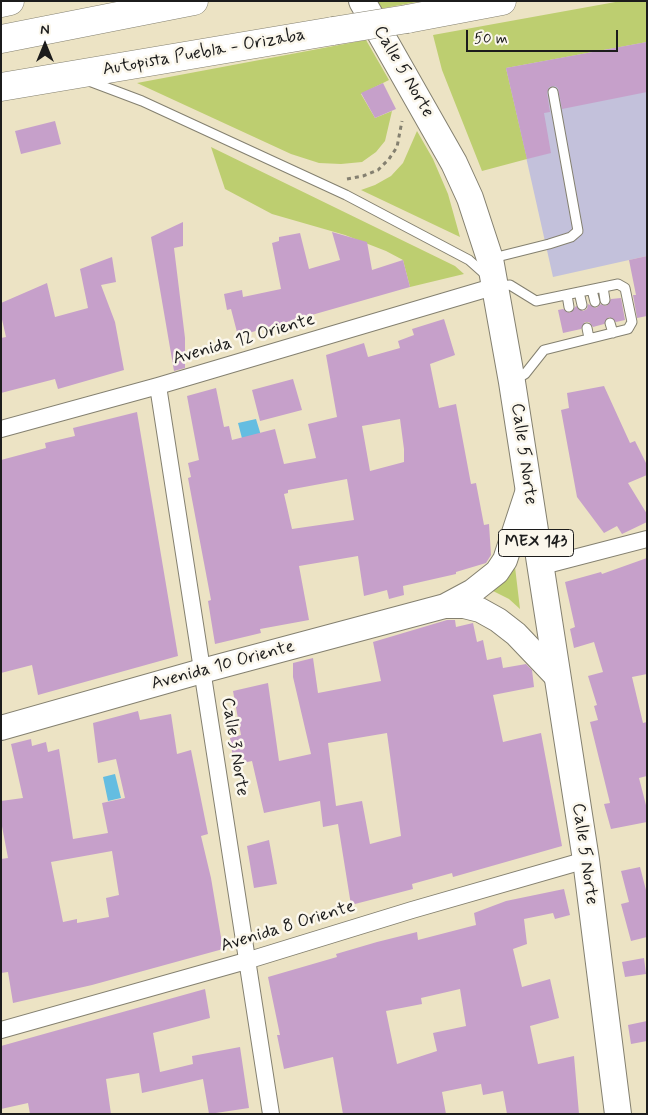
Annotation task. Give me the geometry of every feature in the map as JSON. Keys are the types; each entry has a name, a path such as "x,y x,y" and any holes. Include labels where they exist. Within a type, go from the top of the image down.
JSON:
{"highway":[{"path":"1,3 10,1"},
{"path":"1,38 194,1"},
{"name":"Autopista Puebla - Orizaba","path":"1,87 407,19 502,1"},
{"path":"1,98 33,82"}],"main road":[{"name":"Calle 5 Norte","path":"362,1 454,163 470,198 490,259 512,382 586,860 618,1114"}],"street":[{"name":"Avenida 12 Oriente","path":"1,429 158,386 496,286"},
{"name":"Calle 3 Norte","path":"158,386 246,961 272,1114"},
{"path":"445,606 473,591 497,572 505,560 528,490"},
{"path":"540,567 647,539"},
{"path":"445,606 464,606 480,610 498,620 516,634 557,677"},
{"name":"Avenida 10 Oriente","path":"1,728 202,671 445,606"},
{"name":"Avenida 8 Oriente","path":"1,1030 246,961 412,910 586,860"}],"lane":[{"path":"72,75 142,101 314,179 469,260 496,286 510,285 536,301 618,284 625,288 632,322 628,329 544,350 525,374 512,382"},
{"path":"490,259 571,237 578,230 553,92"},
{"path":"603,287 605,300"},
{"path":"592,290 595,302"},
{"path":"580,292 582,305"},
{"path":"567,295 570,307"},
{"path":"610,323 613,333"},
{"path":"599,325 601,336"},
{"path":"587,328 589,338"},
{"path":"574,330 577,341"}],"path":[{"path":"314,179 341,180 363,176 378,170 389,159 397,146 403,120"}],"shaded area":[{"path":"647,42 647,256 553,277 506,68"}],"green space":[{"path":"375,1 422,1 379,9"},
{"path":"621,1 647,1 647,42 506,68 527,159 482,171 442,70 433,35"},
{"path":"366,40 389,80 361,94 375,118 392,111 385,141 376,152 362,162 341,164 319,163 291,154 137,83"},
{"path":"417,131 433,159 448,194 460,237 361,190 391,176 403,163"},
{"path":"211,147 455,266 464,274 410,287 403,260 386,251 345,235 272,214 225,189"},
{"path":"515,567 520,609 509,599 491,590"}],"water":[{"path":"256,419 263,442 244,446 238,423"},
{"path":"115,774 121,798 108,801 103,777"}],"building":[{"path":"647,42 647,92 562,109 558,88 555,86 549,87 547,93 550,112 544,113 551,153 527,159 506,68"},
{"path":"383,83 396,109 375,118 361,93"},
{"path":"55,121 61,144 21,154 15,131"},
{"path":"183,222 183,246 174,248 185,338 185,368 174,371 151,237"},
{"path":"332,232 367,242 372,270 403,260 410,287 238,336 231,309 227,310 224,294 242,290 243,297 281,289 272,243 279,241 279,237 300,233 309,269 340,260"},
{"path":"647,256 647,316 637,318 633,295 636,295 629,260"},
{"path":"112,257 116,282 101,285 115,322 124,370 58,389 55,379 1,393 1,338 6,337 1,315 1,303 47,283 55,317 88,308 80,269"},
{"path":"621,298 625,320 616,322 609,317 604,324 593,327 589,322 585,322 581,329 563,333 558,310 563,309 570,313 576,306 583,311 587,309 588,304 596,308 601,304 606,306 611,299"},
{"path":"444,319 455,355 430,364 439,408 456,404 471,484 476,483 484,525 489,524 491,555 486,563 456,572 456,574 403,586 404,595 389,599 387,590 364,596 358,556 299,566 309,620 260,629 261,633 215,644 208,601 211,600 188,478 191,477 188,463 199,460 187,396 216,388 224,427 229,426 232,440 275,429 284,464 316,458 308,424 337,417 326,355 364,343 368,357 400,348 398,341 414,335 412,329","holes":["400,419 404,462 370,471 362,426","347,479 354,520 292,529 284,494 288,493 288,490"]},
{"path":"293,379 302,410 260,421 252,390"},
{"path":"604,386 630,443 635,441 647,465 647,475 628,483 647,514 647,522 622,534 617,526 604,533 577,497 561,410 569,408 567,393"},
{"path":"137,412 178,656 38,695 32,665 1,673 1,460 46,448 45,443 75,436 73,428"},
{"path":"647,558 647,674 632,677 643,723 647,722 647,776 639,778 647,809 647,822 611,829 604,804 610,803 590,722 598,720 594,706 597,705 588,676 603,672 594,642 574,648 570,629 575,627 565,582 601,572 602,574"},
{"path":"447,620 455,620 456,627 473,623 477,642 483,640 487,660 501,657 503,668 526,664 532,670 534,687 493,695 503,742 541,733 562,846 453,877 452,873 412,884 413,889 351,905 338,824 323,827 320,801 264,813 252,761 234,765 230,738 241,735 233,691 268,683 279,761 311,754 293,677 293,663 313,658 318,693 381,681 373,642","holes":["387,733 401,836 370,844 362,801 336,806 328,743"]},
{"path":"138,711 140,720 171,714 177,754 191,750 208,834 201,836 211,878 223,949 92,985 13,1003 8,972 1,973 1,859 8,858 1,821 1,801 23,798 11,744 31,739 32,746 46,742 48,752 59,749 73,839 108,833 102,803 125,798 116,759 98,763 93,723","holes":["112,851 119,895 106,898 109,917 77,923 77,919 63,922 51,862"]},
{"path":"269,840 277,884 254,888 247,846"},
{"path":"640,867 647,894 647,937 631,941 621,904 629,902 621,871"},
{"path":"564,889 570,915 555,919 553,913 524,919 527,944 513,949 522,987 550,979 559,1018 530,1026 538,1064 574,1056 579,1114 507,1114 503,1091 483,1095 481,1084 442,1092 446,1114 343,1114 333,1057 284,1069 277,1035 280,1035 268,977 337,957 336,954 417,932 418,940 476,925 474,913 506,901","holes":["460,989 466,1026 433,1033 437,1051 397,1064 386,1011 422,1004 421,998"]},
{"path":"644,958 646,974 625,977 622,962"},
{"path":"205,989 210,1018 153,1033 160,1072 193,1064 192,1056 240,1047 249,1108 209,1114 203,1079 142,1093 139,1073 106,1079 111,1114 30,1114 28,1103 1,1109 1,1046"},
{"path":"647,1021 647,1041 631,1044 628,1025"}]}
